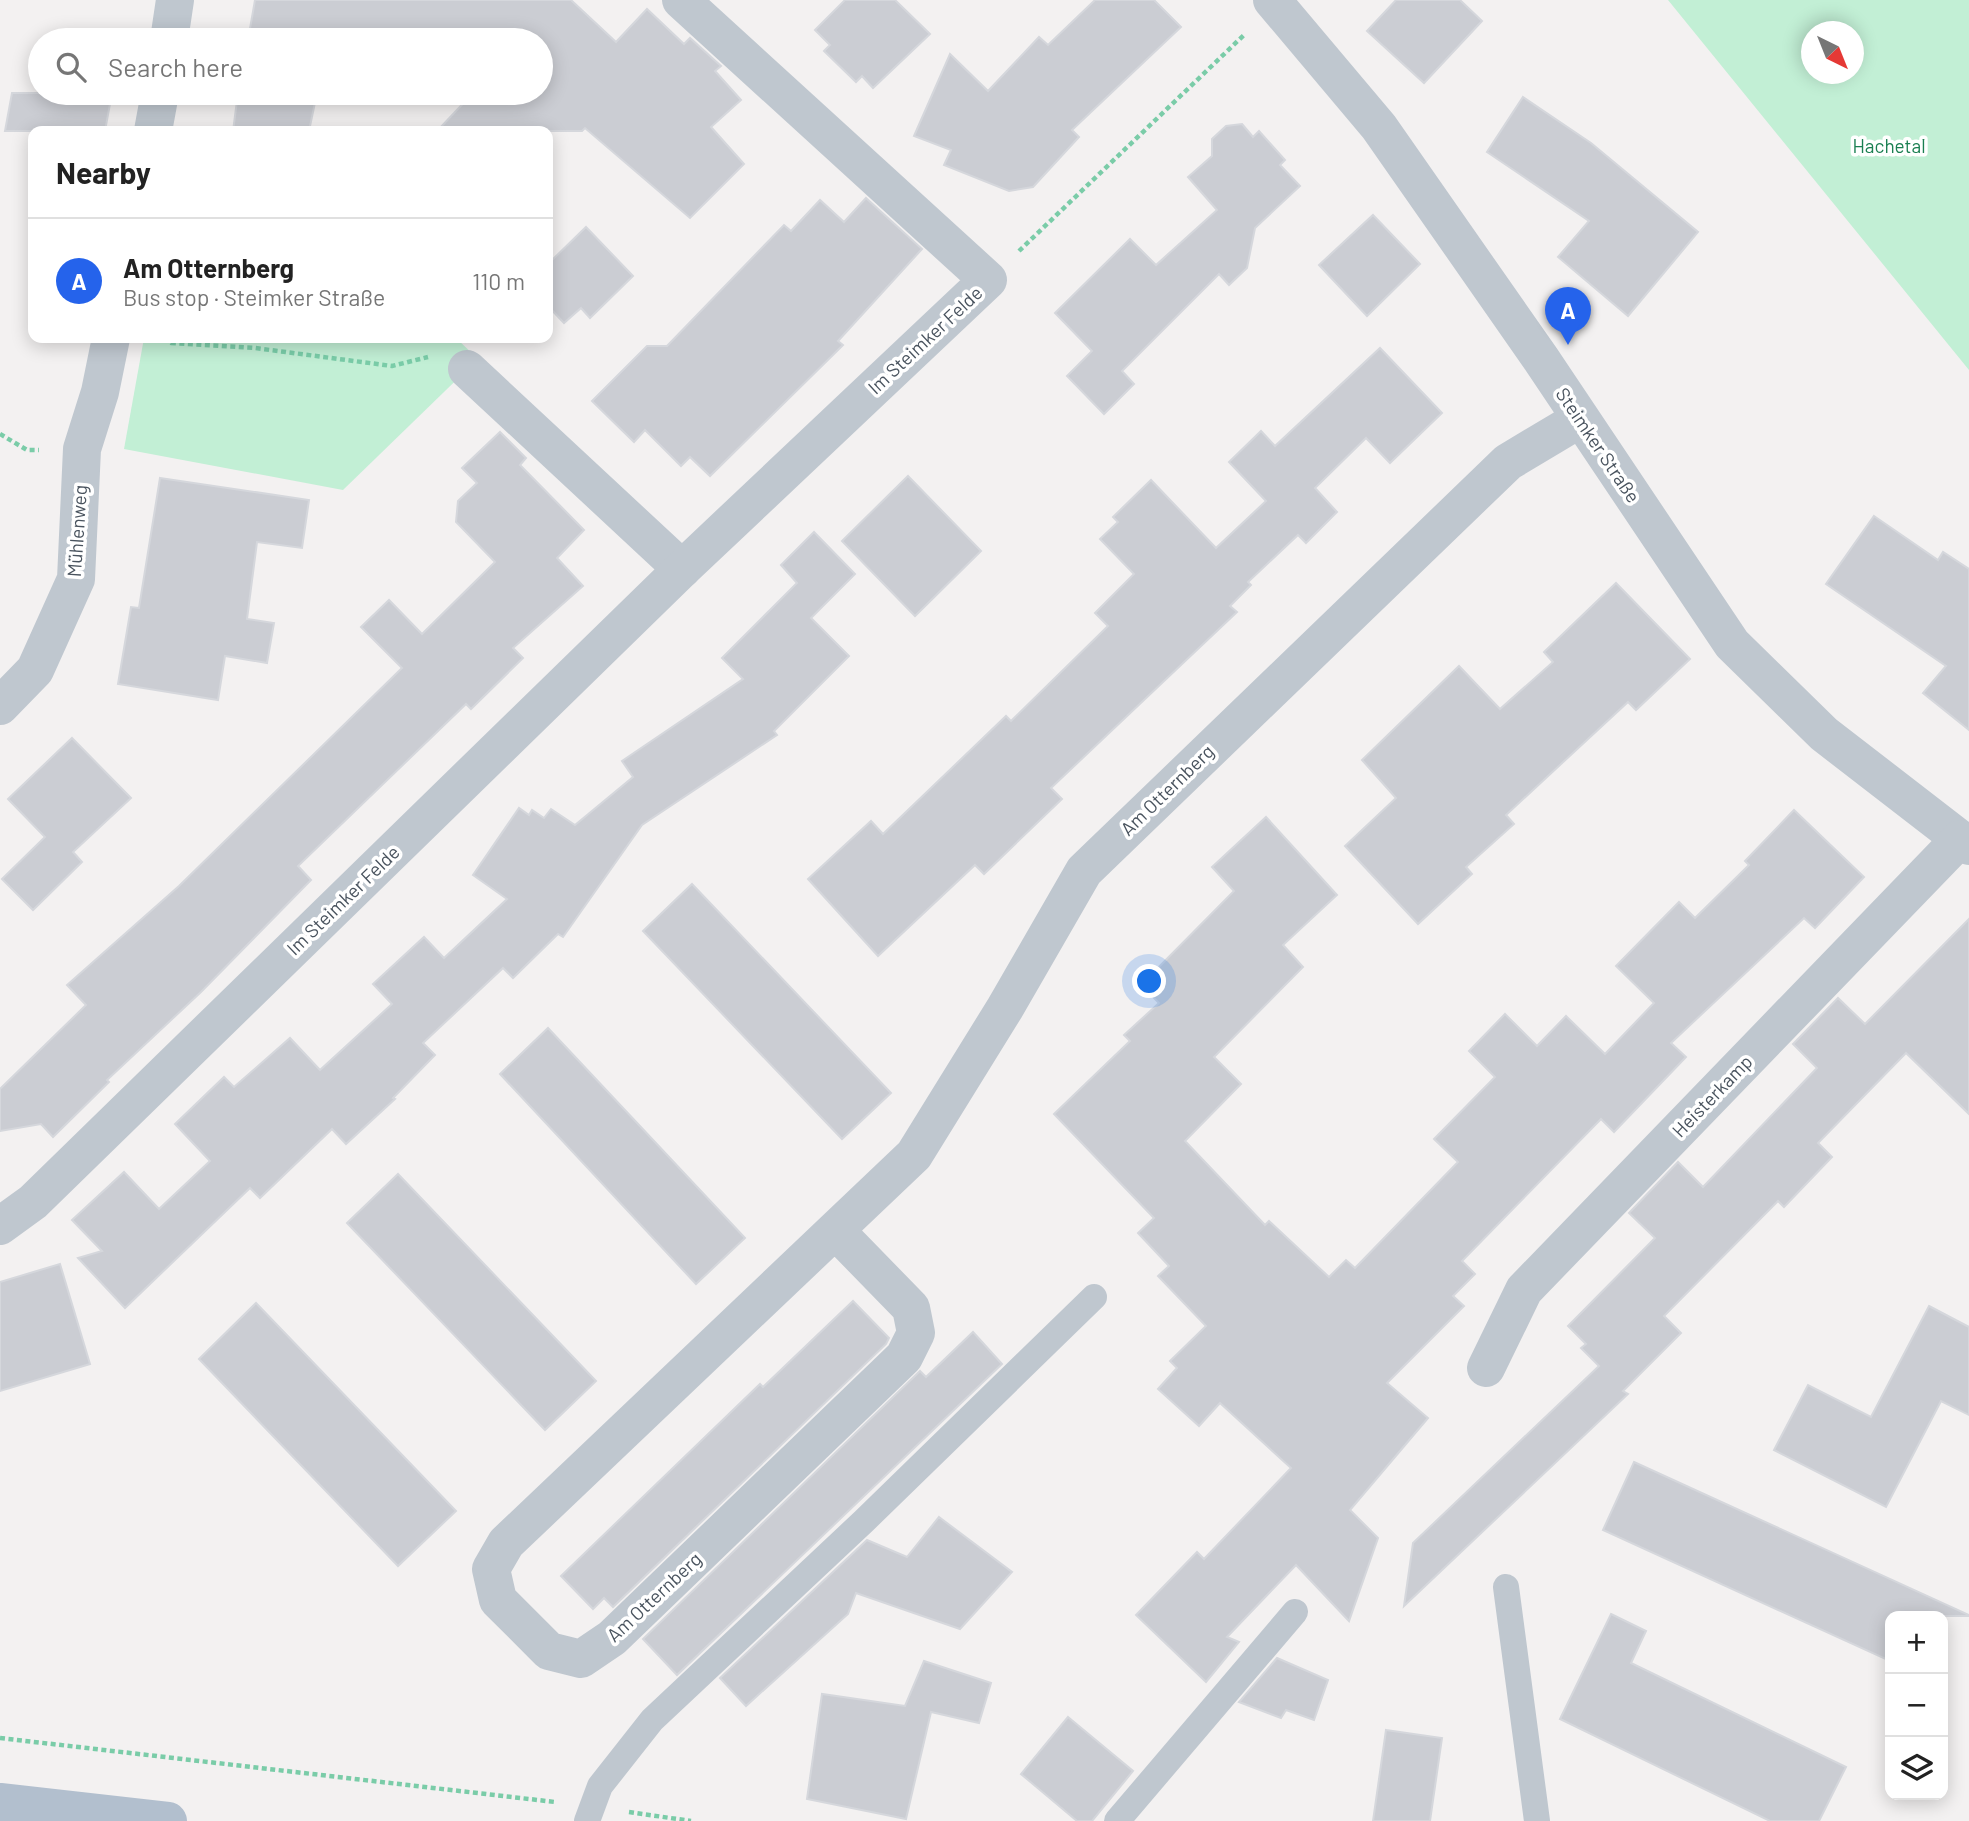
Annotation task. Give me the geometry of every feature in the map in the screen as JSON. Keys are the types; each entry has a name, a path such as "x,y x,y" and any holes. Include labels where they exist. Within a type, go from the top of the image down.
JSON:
{"main road":[{"path":"0,1802 168,1821"}],"street":[{"path":"171,28 175,0"},
{"name":"Im Steimker Felde","path":"0,1226 33,1202 682,569 988,281 681,0"},
{"name":"Steimker Straße","path":"1274,3 1379,127 1732,644 1824,734 1964,843"},
{"path":"154,126 158,105"},
{"name":"Mühlenweg","path":"0,706 35,670 76,579 82,449 100,392 110,343"},
{"path":"467,369 682,569"},
{"name":"Am Otternberg","path":"836,1231 911,1308 916,1333 904,1357 612,1638 581,1659 549,1651 498,1600 491,1569 506,1543 914,1155 1005,1008 1084,871 1508,462 1580,419"},
{"name":"Heisterkamp","path":"1486,1368 1524,1290 1964,843"}],"lane":[{"path":"589,1814 611,1769 652,1720 864,1521 1094,1297"},
{"path":"1506,1587 1537,1821"},
{"path":"1117,1821 1295,1612"}],"path":[{"path":"988,281 1274,3"},
{"path":"171,343 255,348 392,366 435,355 467,369"},
{"path":"0,1738 589,1814 691,1821"}],"green space":[{"name":"Hachetal","path":"1668,0 1969,0 1969,370"},
{"path":"143,343 461,343 478,359 343,490 124,449"}],"building":[{"path":"255,0 571,0 616,42 647,9 684,44 690,38 721,66 715,71 741,100 711,127 744,164 690,218 585,128 582,131 553,131 553,126 442,126 462,105 553,105 553,28 250,28"},
{"path":"845,0 895,0 930,34 873,88 862,76 856,82 824,51 830,45 815,30"},
{"path":"1095,0 1154,0 1181,27 1072,130 1079,137 1033,187 1009,191 944,165 951,150 914,136 950,54 988,91 1039,37 1048,45"},
{"path":"1396,0 1460,0 1482,21 1424,83 1367,31"},
{"path":"12,93 28,93 28,105 110,105 106,126 28,126 28,131 5,131"},
{"path":"1523,97 1591,143 1698,232 1628,316 1558,257 1589,221 1487,152"},
{"path":"236,105 314,105 310,126 234,126"},
{"path":"1242,124 1253,137 1259,131 1285,160 1280,165 1300,186 1255,228 1247,268 1229,285 1219,274 1122,371 1134,384 1104,414 1067,376 1092,351 1055,313 1130,239 1156,265 1217,210 1188,177 1212,156 1212,139 1226,126"},
{"path":"866,198 922,249 838,341 843,345 710,476 690,457 681,466 645,430 634,442 592,401 647,346 667,346 784,225 791,231 820,200 844,222"},
{"path":"1373,215 1420,264 1367,316 1319,265"},
{"path":"586,227 633,276 590,318 581,308 564,323 553,311 553,259"},
{"path":"1380,348 1442,413 1390,463 1366,438 1315,488 1337,512 1306,543 1298,535 1248,582 1251,585 1230,606 1237,612 1051,788 1062,799 984,874 975,865 878,956 808,879 871,821 883,834 1006,716 1011,721 1108,626 1095,613 1134,574 1100,539 1118,522 1113,517 1151,480 1216,548 1266,501 1229,462 1261,431 1275,446"},
{"path":"500,432 526,458 520,465 584,530 557,558 583,586 513,648 523,658 471,709 466,704 298,866 311,880 201,992 107,1080 109,1082 53,1137 41,1124 0,1131 0,1089 86,1005 67,985 179,886 402,668 361,627 389,600 422,634 495,562 456,522 458,501 477,483 462,468"},
{"path":"908,476 981,551 915,616 842,541"},
{"path":"160,478 309,500 302,548 257,542 247,619 274,623 267,663 225,656 218,700 118,684 131,607 139,608"},
{"path":"1874,516 1938,560 1943,552 1969,569 1969,730 1923,693 1946,666 1826,584"},
{"path":"814,532 855,574 811,618 849,656 774,731 777,735 642,825 563,937 558,934 513,978 503,968 423,1043 435,1055 393,1098 395,1099 346,1144 332,1129 260,1198 250,1188 125,1308 78,1258 102,1251 72,1220 124,1172 159,1209 210,1161 175,1124 224,1077 234,1087 290,1038 320,1070 392,1004 373,984 424,937 444,958 507,899 473,875 519,808 529,815 532,810 544,818 551,809 575,825 633,777 622,761 743,679 722,658 797,583 781,565"},
{"path":"1616,583 1690,659 1636,710 1628,702 1506,815 1514,824 1466,867 1472,874 1418,924 1345,846 1396,798 1362,760 1459,666 1500,709 1553,662 1544,652"},
{"path":"72,738 131,798 73,852 82,862 33,910 2,879 45,837 8,799"},
{"path":"1794,810 1864,877 1815,928 1804,918 1671,1043 1686,1057 1614,1132 1601,1119 1462,1261 1475,1274 1453,1296 1464,1306 1387,1383 1428,1418 1350,1510 1378,1538 1349,1621 1296,1565 1227,1637 1239,1642 1206,1682 1136,1615 1197,1552 1204,1559 1291,1468 1220,1403 1199,1426 1158,1389 1177,1368 1170,1361 1206,1326 1158,1276 1169,1266 1138,1233 1154,1218 1054,1114 1130,1041 1124,1035 1159,1003 1141,985 1234,891 1212,867 1266,817 1337,895 1283,945 1303,967 1214,1057 1241,1084 1185,1141 1265,1225 1269,1221 1329,1277 1346,1260 1355,1268 1458,1162 1434,1139 1495,1077 1469,1051 1505,1014 1537,1046 1566,1016 1605,1054 1654,1003 1616,966 1679,902 1695,918 1749,865 1745,861"},
{"path":"692,884 891,1093 842,1139 643,931"},
{"path":"1969,919 1969,1114 1906,1053 1818,1143 1832,1157 1784,1207 1778,1201 1664,1316 1681,1333 1623,1391 1628,1394 1404,1606 1413,1543 1599,1366 1581,1348 1586,1344 1568,1326 1655,1238 1629,1213 1678,1162 1703,1187 1817,1068 1793,1044 1838,998 1865,1024"},
{"path":"548,1028 745,1238 696,1284 500,1074"},
{"path":"398,1174 596,1381 545,1430 347,1223"},
{"path":"60,1264 90,1364 0,1391 0,1282"},
{"path":"853,1301 889,1338 886,1344 613,1607 604,1598 593,1609 561,1576 760,1384 763,1387"},
{"path":"256,1303 456,1511 398,1566 199,1359"},
{"path":"1929,1306 1969,1327 1969,1415 1941,1401 1886,1507 1774,1450 1808,1385 1871,1417"},
{"path":"973,1332 1002,1364 677,1675 643,1639 920,1371 926,1377"},
{"path":"1634,1462 1969,1616 1948,1616 1948,1611 1885,1611 1885,1659 1603,1530"},
{"path":"939,1517 1012,1572 960,1629 856,1593 848,1614 746,1706 720,1678 867,1540 907,1557"},
{"path":"1611,1614 1646,1631 1631,1663 1846,1767 1819,1821 1770,1821 1560,1719"},
{"path":"1277,1658 1328,1680 1314,1720 1286,1710 1281,1718 1239,1702"},
{"path":"924,1661 991,1683 979,1723 931,1712 906,1819 807,1799 822,1694 905,1706"},
{"path":"1068,1717 1133,1771 1092,1821 1077,1821 1021,1774"},
{"path":"1386,1730 1442,1738 1430,1821 1373,1821"}],"place":[{"name":"Am Otternberg","path":"1568,345"}]}
